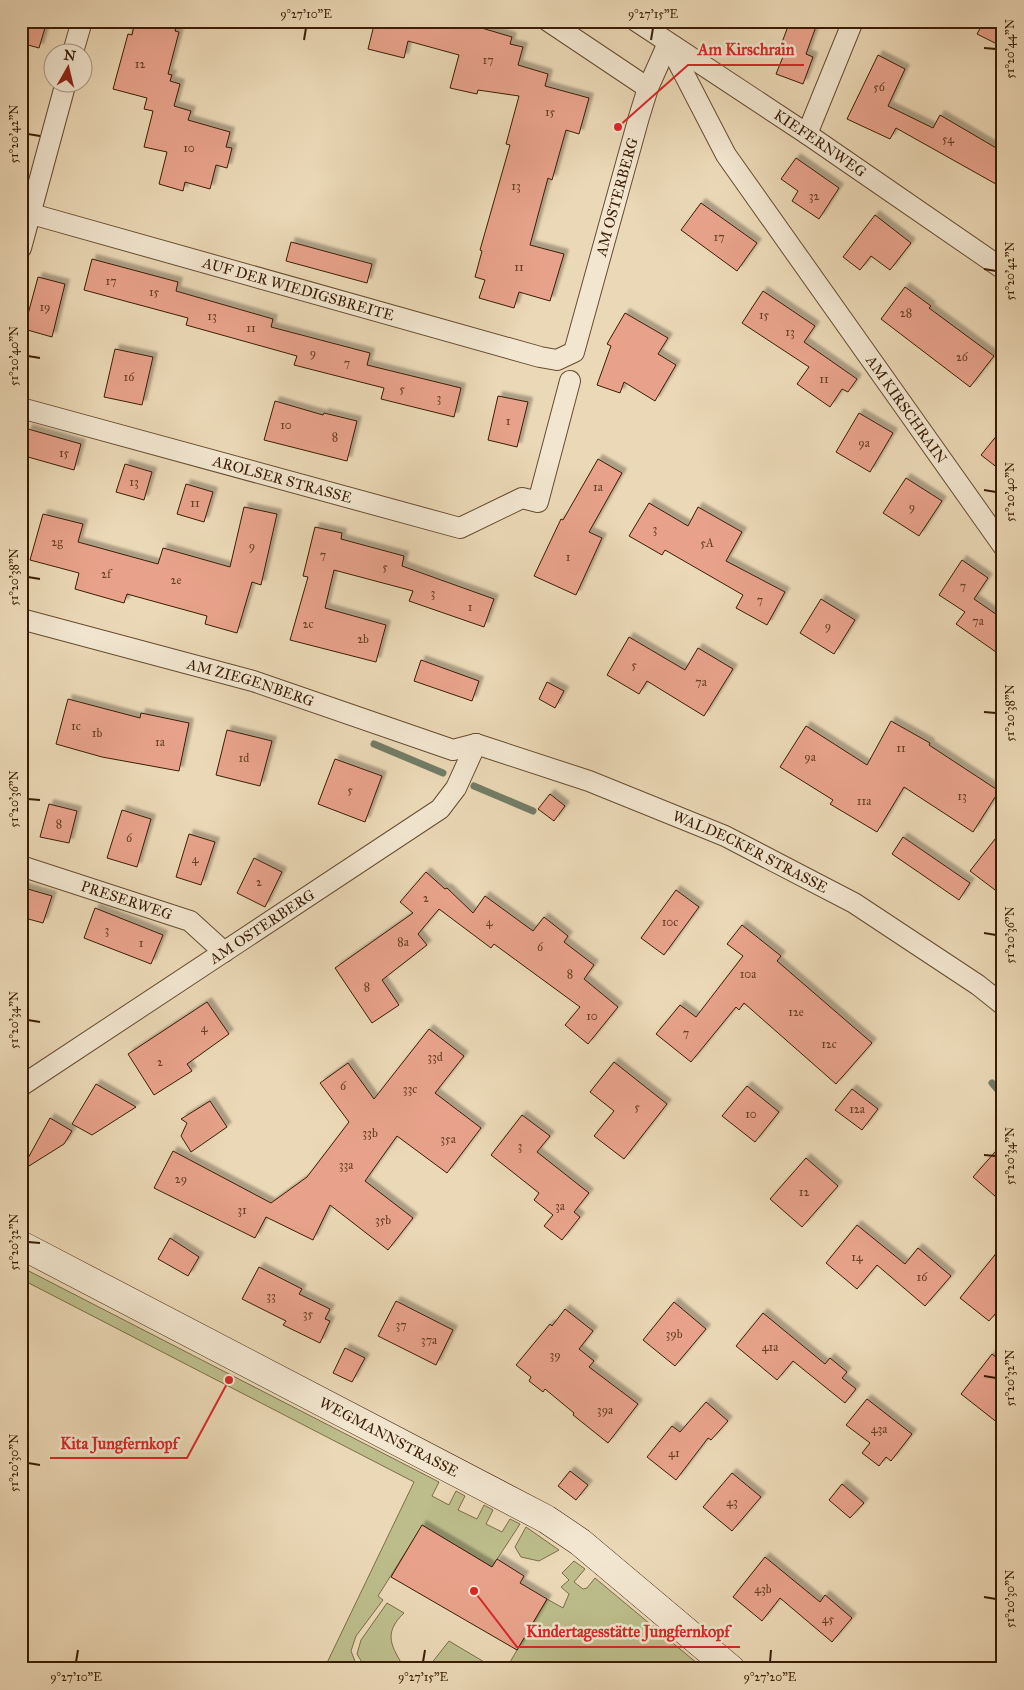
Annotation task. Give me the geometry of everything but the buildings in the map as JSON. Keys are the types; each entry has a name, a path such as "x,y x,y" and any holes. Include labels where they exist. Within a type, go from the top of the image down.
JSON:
{"street":[{"path":"76,42 82,21"},
{"path":"548,21 648,88"},
{"name":"KIEFERNWEG","path":"636,21 807,134 1003,269"},
{"path":"807,134 853,21"},
{"name":"AM OSTERBERG","path":"574,352 648,88 668,43"},
{"name":"AM KIRSCHRAIN","path":"668,43 726,155 1003,546"},
{"path":"21,248 26,212 63,92"},
{"name":"AUF DER WIEDIGSBREITE","path":"26,212 540,357 557,360 574,352"},
{"name":"AROLSER STRASSE","path":"21,408 460,528 522,498 538,502 570,381"},
{"name":"AM ZIEGENBERG","path":"21,619 253,682 453,750 476,744"},
{"name":"AM OSTERBERG","path":"21,1086 440,809 456,788 476,744"},
{"name":"WALDECKER STRASSE","path":"476,744 589,780 725,836 854,903 978,985 1003,1005"},
{"name":"PRESERWEG","path":"21,866 190,921 224,952"},
{"name":"WEGMANNSTRASSE","path":"21,1245 546,1519 580,1542 731,1669"}],"green space":[{"path":"21,1267 439,1482 432,1496 449,1505 456,1491 465,1496 458,1510 477,1519 484,1505 493,1510 486,1524 502,1532 510,1519 520,1524 492,1567 422,1526 378,1596 383,1600 356,1636 351,1651 358,1669 324,1669 414,1482 21,1279"},
{"path":"526,1527 559,1550 539,1561 521,1557 515,1547"},
{"path":"574,1561 585,1569 574,1582 583,1589 587,1588 595,1578 704,1669 506,1669 547,1599 563,1608 569,1594 561,1587 569,1580 562,1573"},
{"path":"387,1603 404,1613 393,1628 391,1641 405,1669 366,1669 357,1654 361,1640"},
{"path":"449,1641 496,1669 427,1669"}],"waterway":[{"path":"374,744 443,773"},
{"path":"474,786 533,811"},
{"path":"992,1083 1003,1096"}],"place":[{"name":"Am Kirschrain","path":"618,127"},
{"name":"Kita Jungfernkopf","path":"229,1380"},
{"name":"Kindertagesstätte Jungfernkopf","path":"474,1591"}]}
